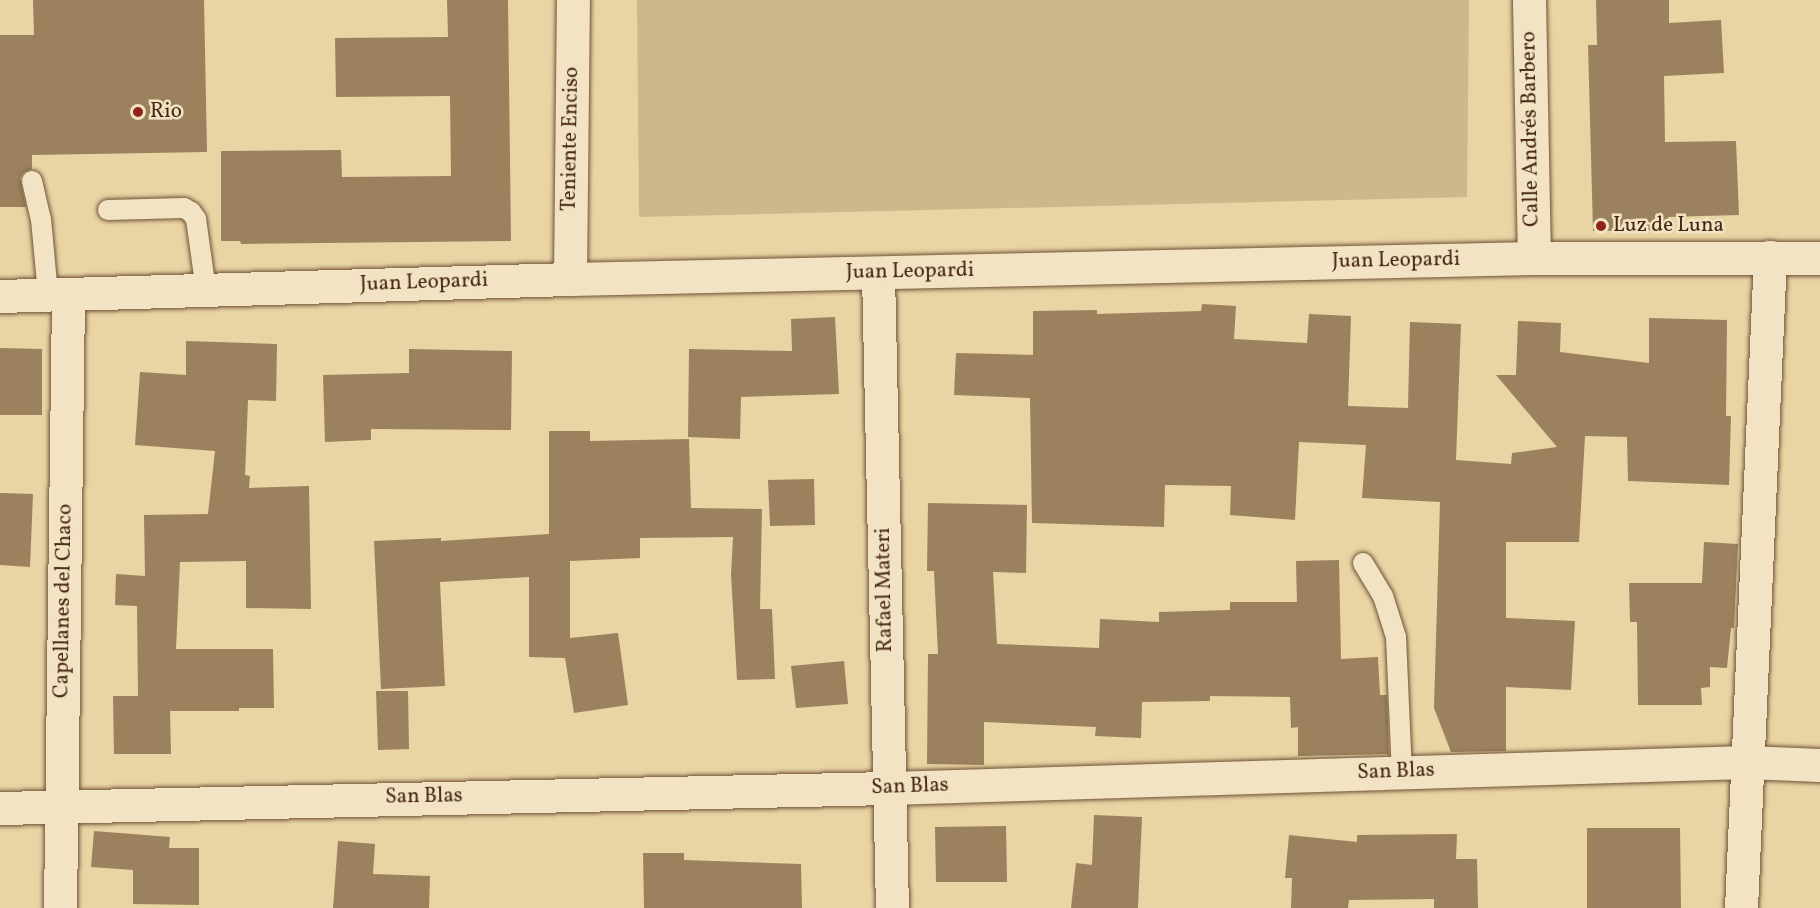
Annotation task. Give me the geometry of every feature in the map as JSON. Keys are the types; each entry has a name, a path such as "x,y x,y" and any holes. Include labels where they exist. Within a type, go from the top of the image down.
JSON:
{"street":[{"name":"Teniente Enciso","path":"570,279 573,0"},
{"name":"Calle Andrés Barbero","path":"1529,0 1534,258"},
{"path":"1741,908 1770,257"},
{"name":"Juan Leopardi","path":"0,296 570,279 1534,258 1820,258"},
{"name":"Rafael Materi","path":"878,273 892,908"},
{"name":"Capellanes del Chaco","path":"58,295 62,805 60,908"},
{"name":"San Blas","path":"0,808 890,788 1747,762 1820,765"}],"lane":[{"path":"32,181 58,295"},
{"path":"108,210 184,208 191,212 196,219 206,290"},
{"path":"1363,563 1383,596 1396,638 1402,772"}],"shaded area":[{"path":"637,0 1469,0 1467,197 639,217"}],"building":[{"name":"Rio","path":"33,0 204,0 207,152 32,155 32,169 24,172 20,178 26,207 0,207 0,35 34,35"},
{"path":"447,0 508,0 511,241 241,244 240,241 221,241 221,151 341,150 342,177 451,176 450,96 336,97 335,38 448,37"},
{"path":"1596,0 1669,0 1669,23 1721,20 1724,73 1664,76 1665,142 1736,141 1739,215 1668,217 1669,230 1593,231 1588,45 1597,45"},
{"path":"1202,304 1236,306 1234,339 1307,343 1309,314 1351,316 1348,406 1408,408 1410,322 1461,324 1456,460 1511,464 1512,453 1557,447 1496,375 1516,375 1518,321 1561,323 1560,352 1649,363 1649,318 1727,320 1726,416 1731,416 1729,485 1628,481 1627,437 1585,436 1579,542 1506,542 1506,618 1575,621 1571,690 1506,687 1506,751 1451,752 1434,708 1440,502 1362,498 1366,445 1299,442 1295,520 1230,515 1231,486 1165,485 1164,527 1032,523 1030,398 954,395 956,353 1033,355 1033,311 1097,310 1097,314 1201,311"},
{"path":"835,317 839,394 741,397 740,439 688,437 689,349 792,351 791,319"},
{"path":"186,341 277,344 276,401 248,400 245,475 250,476 249,488 309,486 311,609 246,608 246,561 180,562 176,649 273,649 274,708 239,708 239,711 170,711 171,754 114,754 113,696 138,696 137,606 115,605 116,574 145,576 144,515 208,514 215,451 135,445 140,372 186,375"},
{"path":"0,348 42,349 42,415 0,415"},
{"path":"409,349 512,351 511,430 371,429 371,440 325,442 323,375 409,373"},
{"path":"549,431 590,431 590,441 689,439 691,508 762,509 760,609 772,609 775,679 737,680 731,574 733,537 640,538 640,558 570,561 570,638 618,633 628,705 574,713 565,658 529,657 529,577 440,582 445,686 381,689 374,541 441,538 441,541 549,534"},
{"path":"814,479 815,525 770,526 768,480"},
{"path":"0,493 33,494 30,567 0,565"},
{"path":"928,503 1027,505 1026,573 993,572 997,644 1099,648 1100,619 1159,622 1159,612 1230,610 1230,602 1297,602 1296,561 1339,560 1341,659 1378,657 1380,695 1387,695 1389,754 1298,756 1298,727 1291,728 1290,697 1210,696 1210,701 1142,702 1141,738 1095,736 1096,727 984,722 984,765 927,764 928,654 938,654 934,571 927,571"},
{"path":"1704,542 1738,544 1734,628 1731,628 1727,668 1710,667 1710,687 1701,688 1702,705 1638,705 1637,622 1630,622 1629,583 1702,583"},
{"path":"844,661 848,704 796,708 791,666"},
{"path":"376,691 408,691 409,749 378,750"},
{"path":"1094,815 1142,817 1138,908 1071,908 1076,863 1092,865"},
{"path":"1006,826 1007,882 936,882 935,827"},
{"path":"1587,828 1680,828 1681,908 1587,908"},
{"path":"94,831 170,837 169,848 199,848 199,905 133,904 133,870 91,867"},
{"path":"1457,834 1456,859 1477,859 1478,908 1434,908 1434,899 1349,900 1348,908 1291,908 1292,878 1285,878 1289,835 1357,842 1357,835"},
{"path":"338,841 375,844 373,874 430,876 429,908 333,908"},
{"path":"643,853 684,853 684,860 801,864 802,908 644,908"}],"place":[{"name":"Rio","path":"138,112"},
{"name":"Luz de Luna","path":"1601,226"}]}
